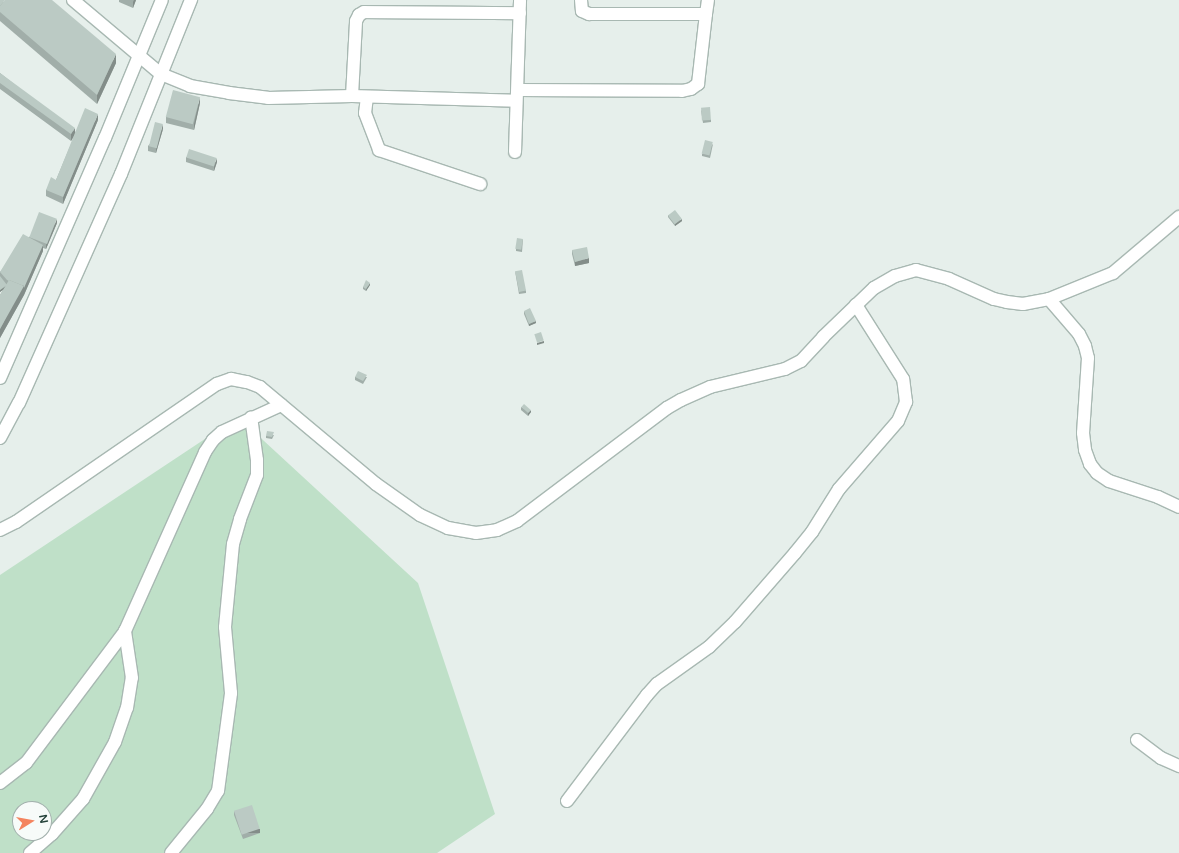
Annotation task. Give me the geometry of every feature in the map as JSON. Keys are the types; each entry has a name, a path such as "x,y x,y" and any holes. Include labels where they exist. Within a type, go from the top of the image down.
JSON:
{"street":[{"path":"73,0 161,74 190,86 268,98 517,95 682,91 691,89 698,84 708,0"},
{"path":"0,378 140,55 162,0"},
{"path":"0,438 19,403 121,174 191,0"},
{"path":"515,152 520,0"},
{"path":"580,0 582,11 589,14 706,14"},
{"path":"352,96 356,18 365,6 520,13"},
{"path":"367,97 365,113 379,150 480,184"},
{"path":"0,530 16,522 217,384 231,379 260,386 376,484 420,516 448,528 476,533 497,530 517,521 668,408 682,400 710,387 785,369 801,361 823,337 874,288 890,279 916,270 949,279 994,299 1023,304 1049,298 1113,273 1179,217"},
{"path":"1049,298 1079,334 1085,346 1088,358 1083,433 1085,450 1090,464 1097,473 1109,481 1158,497 1179,507"},
{"path":"567,801 647,695 657,684 709,647 735,622 795,553 812,532 839,489 898,421 906,402 903,379 856,305"},
{"path":"0,783 26,762 125,631 205,452 213,440 222,432 251,417 281,405"},
{"path":"170,853 208,809 218,791 230,693 225,627 233,544 240,519 257,475 257,460 251,417"},
{"path":"30,853 52,834 83,799 115,742 127,708 132,678 125,631"},
{"path":"1137,740 1161,758 1179,766"}],"green space":[{"path":"238,417 418,583 495,814 437,853 0,853 0,575"}],"building":[{"path":"0,0 5,0 0,6"},
{"path":"5,0 52,0 116,54 97,95 0,12 0,6"},
{"path":"0,73 75,128 71,134 0,83"},
{"path":"173,90 200,97 193,124 166,117"},
{"path":"710,107 711,120 702,121 701,108"},
{"path":"85,108 98,114 63,197 46,190 51,177 56,180"},
{"path":"155,122 163,124 157,148 149,146"},
{"path":"705,140 713,142 709,156 702,154"},
{"path":"189,149 217,158 214,167 186,158"},
{"path":"675,210 682,219 675,224 668,216"},
{"path":"39,212 57,219 47,244 29,237"},
{"path":"23,234 43,245 24,288 24,286 7,280 0,272"},
{"path":"517,238 523,239 521,250 515,249"},
{"path":"587,247 589,258 575,262 572,250"},
{"path":"522,270 526,291 519,292 515,271"},
{"path":"0,276 7,285 0,290"},
{"path":"9,280 24,286 0,329 0,295"},
{"path":"366,280 370,283 366,289 363,287"},
{"path":"530,308 536,321 529,324 524,311"},
{"path":"541,332 544,341 537,343 534,334"},
{"path":"358,371 367,375 363,381 355,377"},
{"path":"524,404 531,410 528,413 521,407"},
{"path":"267,431 274,432 272,437 266,436"},
{"path":"252,805 260,829 242,835 234,811"}]}
